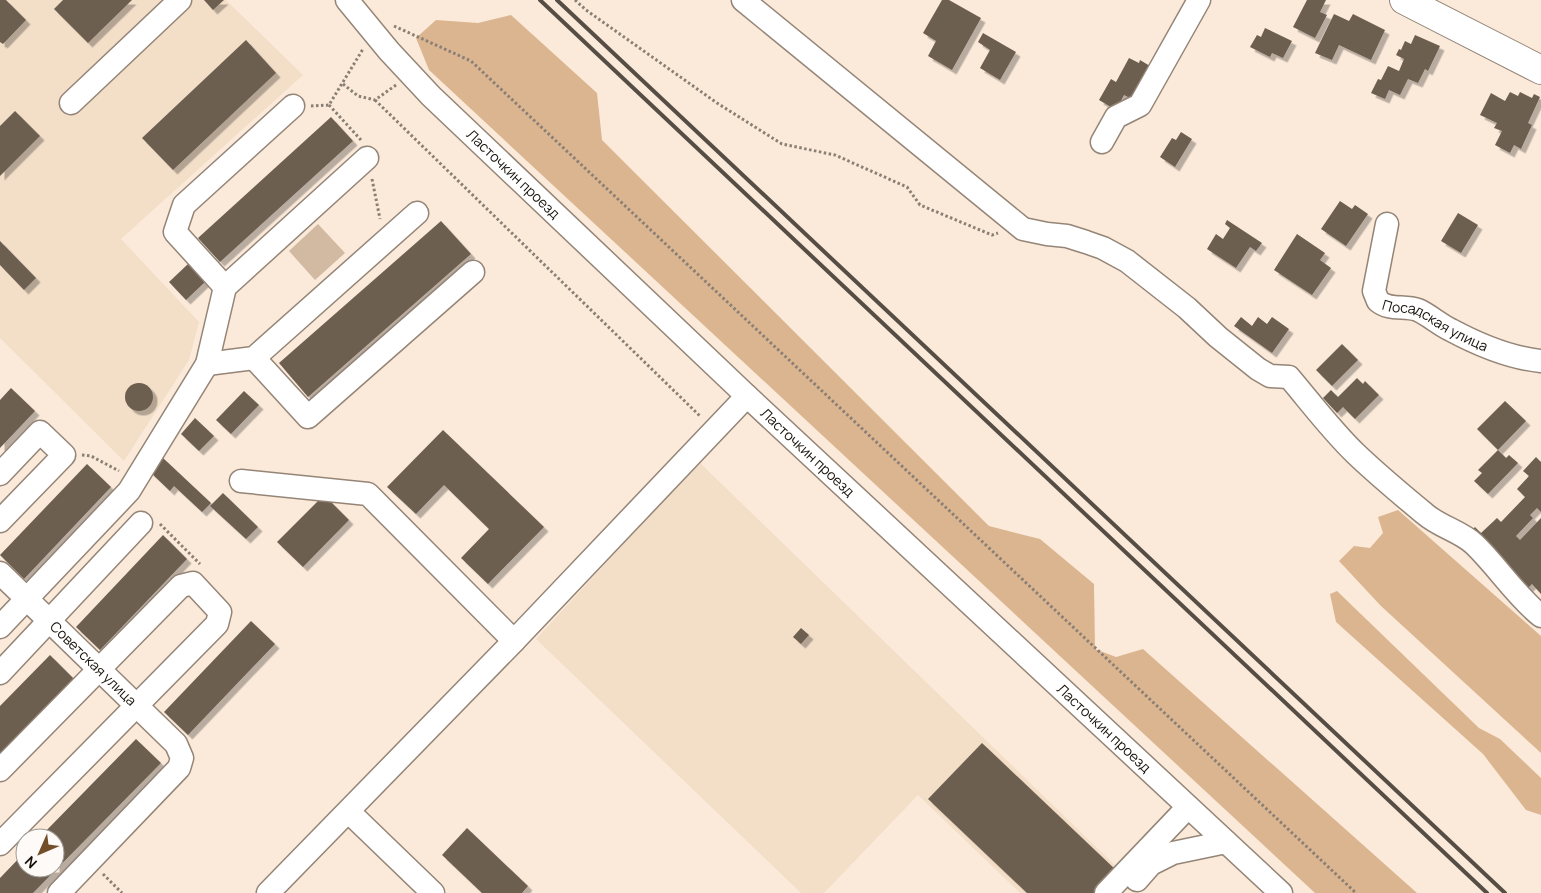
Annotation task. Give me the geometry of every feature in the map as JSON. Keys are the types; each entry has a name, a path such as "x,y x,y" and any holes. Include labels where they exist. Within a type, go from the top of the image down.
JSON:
{"main road":[{"path":"1404,0 1541,70"}],"street":[{"path":"71,103 180,0"},
{"name":"Ласточкин проезд","path":"347,0 384,29 409,74 431,96 747,396 1281,893"},
{"path":"743,0 1023,229 1067,236 1111,252 1160,285 1218,337 1258,369 1270,376 1289,377 1356,453 1427,516 1441,526 1462,535 1472,543 1492,563 1514,591 1541,616"},
{"path":"1102,142 1116,117 1140,105 1199,0"},
{"path":"225,287 175,232 184,205 293,106"},
{"path":"0,626 129,491 207,364 225,287 367,158"},
{"path":"207,364 254,358 417,213"},
{"name":"Посадская улица","path":"1387,224 1374,290 1378,301 1392,308 1405,307 1418,311 1450,330 1492,349 1530,360 1541,361"},
{"path":"254,358 308,417 473,272"},
{"path":"268,893 514,641 747,396"},
{"path":"0,474 40,432 64,455 0,521"},
{"path":"241,481 368,494 514,641"},
{"path":"0,673 148,520"},
{"name":"Советская улица","path":"0,573 176,744 182,758 179,768 89,862"},
{"path":"0,770 181,586 193,583 220,612 218,624 0,844"},
{"path":"1106,893 1188,807"},
{"path":"349,812 433,893"},
{"path":"1117,868 1142,844 1160,836"},
{"path":"1134,882 1151,864 1173,853 1226,842"},
{"path":"59,893 89,862"}],"path":[{"path":"576,0 586,10 717,104 782,144 835,154 907,187 920,205 992,235 1023,229"},
{"path":"293,106 330,105 343,84 384,29 470,61 1356,893"},
{"path":"375,100 409,74"},
{"path":"343,84 358,96 375,100 714,430"},
{"path":"64,455 91,456 136,480"},
{"path":"148,520 200,565 193,583"},
{"path":"89,862 122,893"}],"shaded area":[{"path":"0,0 226,0 303,75 121,239 199,322 189,360 124,461 0,338"},
{"path":"511,15 597,93 602,140 989,526 1040,539 1094,584 1095,649 1116,657 1143,649 1417,893 1315,893 429,70 416,38 436,20 478,23"},
{"path":"318,224 345,253 315,280 289,251"},
{"path":"699,462 1122,872 1101,893 1020,893 918,795 824,893 801,893 536,639"},
{"path":"1398,510 1541,636 1541,753 1381,606 1339,561 1354,546 1370,548 1383,533 1378,517"},
{"path":"1337,591 1479,728 1500,739 1541,778 1541,815 1526,810 1483,754 1336,622 1330,594"}],"building":[{"path":"0,0 6,0 26,20 3,44 0,42"},
{"path":"63,0 132,0 88,43 54,9"},
{"path":"204,0 224,0 213,10"},
{"path":"942,0 949,0 981,18 952,70 928,56 936,41 923,33"},
{"path":"1307,0 1326,0 1320,12 1327,15 1315,38 1293,27"},
{"path":"1334,14 1349,21 1353,14 1385,30 1371,60 1339,45 1332,60 1315,53"},
{"path":"1265,28 1292,41 1283,58 1272,53 1270,57 1250,47 1257,35 1261,37"},
{"path":"983,33 1016,52 1000,80 980,68 990,50 978,42"},
{"path":"1415,35 1440,46 1428,71 1425,69 1418,83 1408,79 1400,95 1389,90 1385,99 1371,93 1378,79 1381,80 1388,66 1399,71 1404,59 1396,55 1399,49 1401,50 1405,41 1411,44"},
{"path":"246,40 276,73 173,170 142,138"},
{"path":"1129,58 1139,63 1140,60 1150,66 1134,100 1124,95 1116,110 1099,100 1111,79 1116,82"},
{"path":"1510,92 1518,96 1520,92 1532,98 1534,94 1540,97 1528,123 1532,125 1521,149 1514,145 1510,153 1495,145 1502,131 1494,128 1497,123 1480,115 1491,93 1505,101"},
{"path":"15,111 40,136 0,176 0,126"},
{"path":"331,117 353,141 220,262 198,238"},
{"path":"1181,132 1192,139 1175,167 1160,157 1172,138 1176,140"},
{"path":"1340,201 1352,209 1355,205 1368,214 1346,246 1321,229"},
{"path":"1458,213 1478,225 1461,253 1441,241"},
{"path":"1227,220 1262,243 1256,251 1250,247 1236,268 1207,249 1216,234 1223,239 1230,228 1225,224"},
{"path":"441,221 471,254 308,397 279,363"},
{"path":"1297,234 1325,253 1320,260 1331,268 1312,295 1274,270"},
{"path":"0,241 36,278 24,290 0,265"},
{"path":"188,264 205,282 186,300 169,282"},
{"path":"1241,317 1252,326 1258,317 1267,324 1272,317 1289,329 1272,353 1234,326"},
{"path":"1342,344 1358,360 1332,386 1316,370"},
{"path":"1357,378 1363,384 1365,381 1379,395 1355,419 1343,407 1337,413 1323,398 1331,390 1338,397"},
{"path":"139,383 149,387 153,397 149,407 139,411 129,407 125,397 129,387"},
{"path":"11,388 35,411 0,448 0,400"},
{"path":"244,391 259,405 231,434 216,420"},
{"path":"1505,401 1526,421 1498,450 1477,429"},
{"path":"195,418 214,436 199,451 181,434"},
{"path":"443,430 544,527 488,584 461,558 489,529 444,485 416,514 387,487"},
{"path":"1498,450 1506,458 1509,455 1518,463 1488,494 1474,481 1482,473 1478,470"},
{"path":"1536,457 1541,462 1541,512 1537,508 1530,515 1533,518 1516,536 1520,540 1541,518 1541,594 1532,584 1526,590 1471,531 1475,527 1481,533 1497,518 1501,522 1525,497 1517,489 1529,476 1523,471"},
{"path":"163,458 211,503 202,512 174,486 170,491 150,472"},
{"path":"87,464 111,487 24,579 0,555"},
{"path":"223,493 258,527 246,539 210,506"},
{"path":"324,495 349,520 303,567 277,542"},
{"path":"163,535 187,559 100,650 76,627"},
{"path":"251,621 275,644 188,735 164,712"},
{"path":"801,628 809,635 801,644 793,637"},
{"path":"50,655 74,679 0,755 0,706"},
{"path":"136,739 161,763 65,860 65,828 49,828"},
{"path":"982,743 1119,873 1100,893 1027,893 928,799"},
{"path":"467,828 528,886 522,893 482,893 442,855"},
{"path":"15,862 15,878 48,878 33,893 0,893 0,878"}],"railway":[{"path":"540,0 1487,893"},
{"path":"557,0 1505,893"}]}
